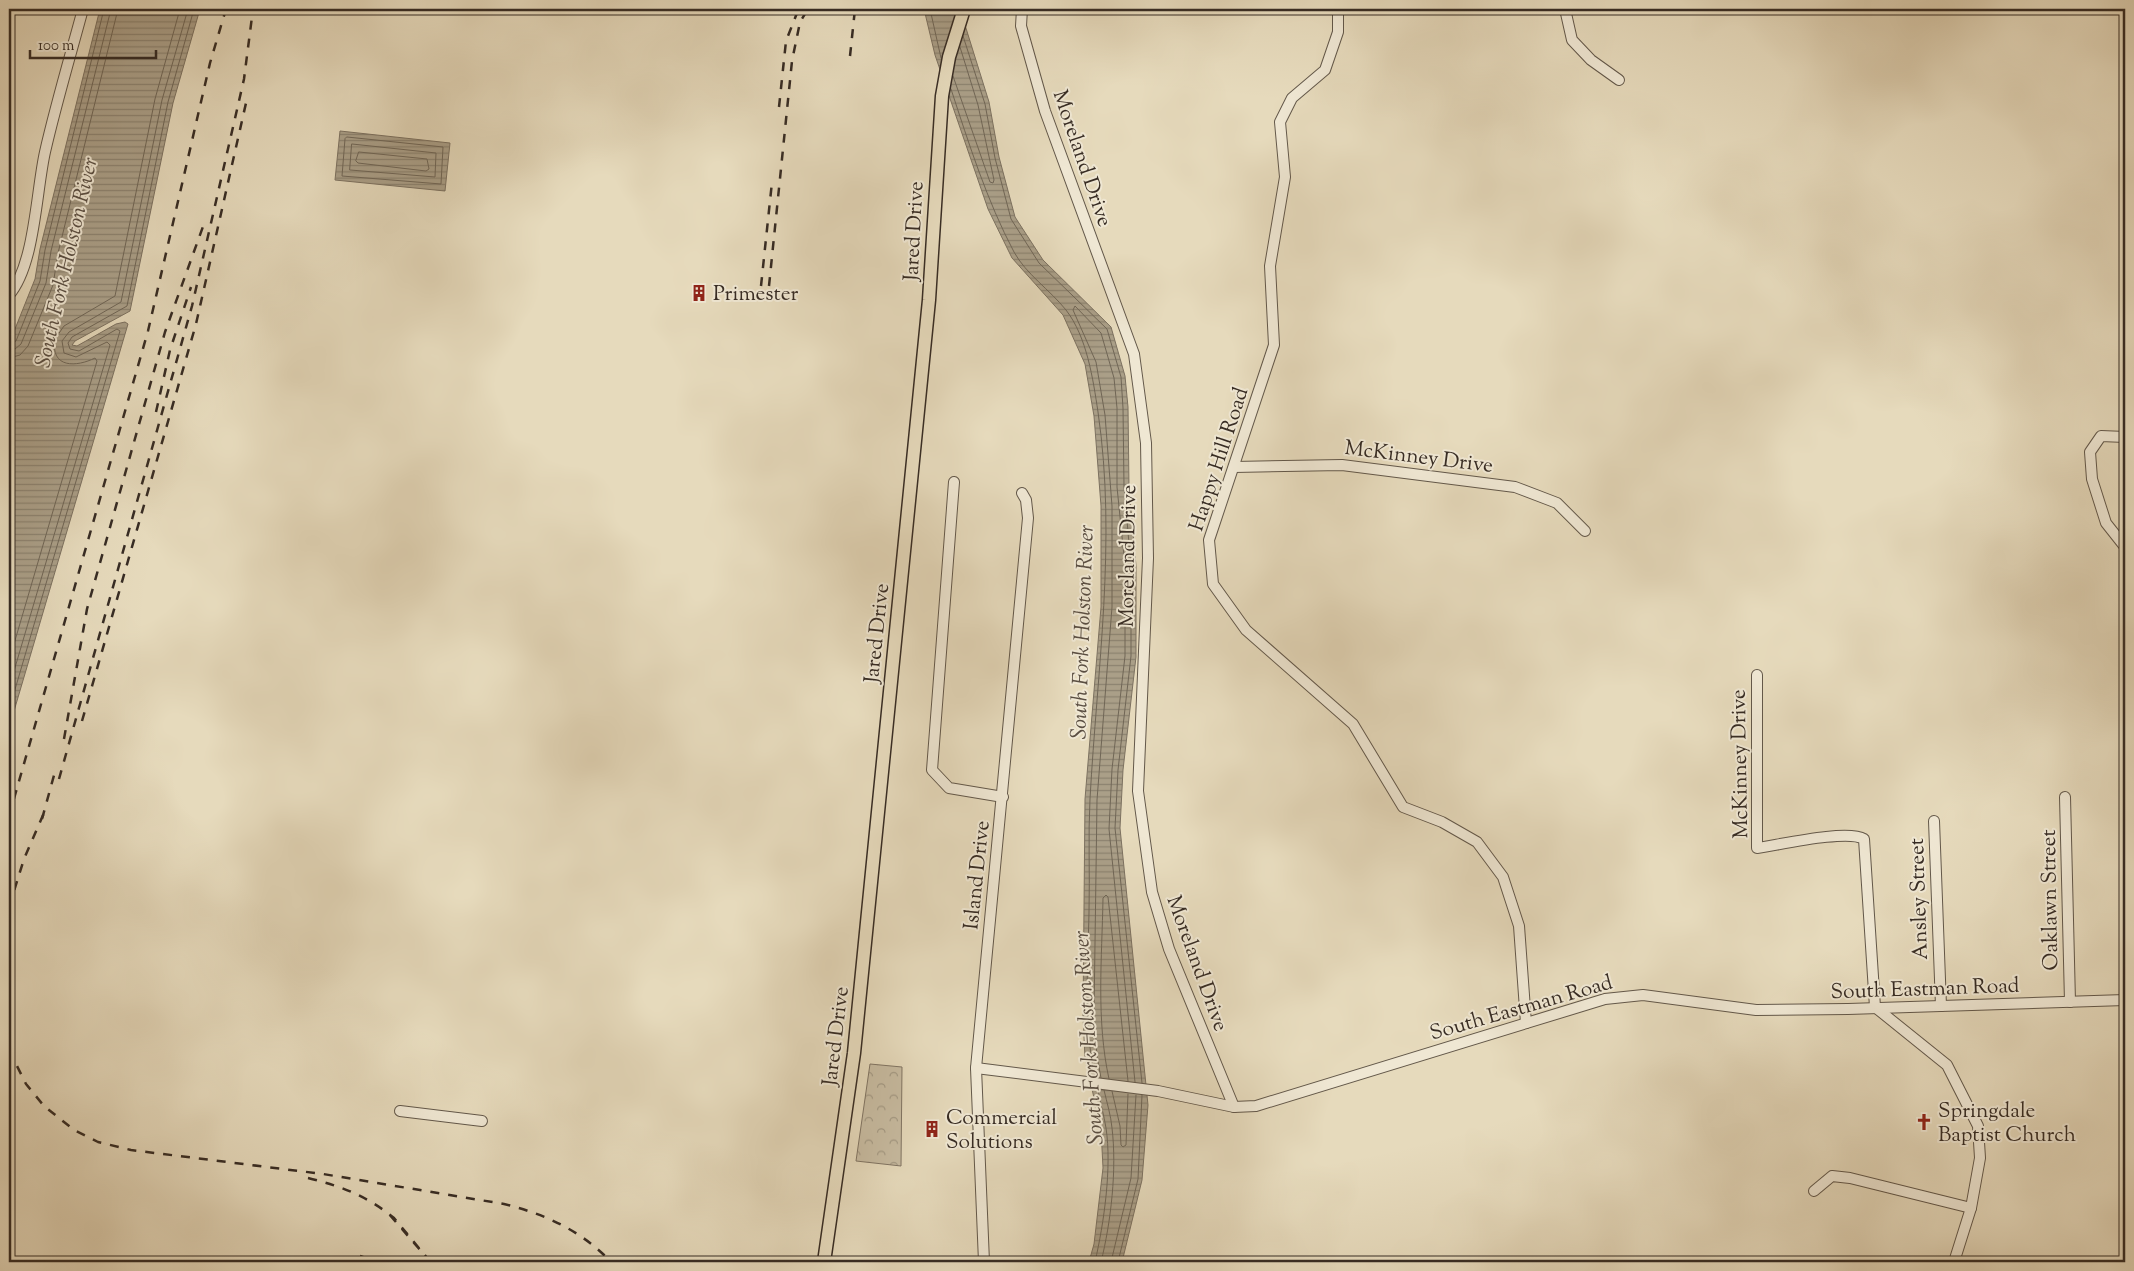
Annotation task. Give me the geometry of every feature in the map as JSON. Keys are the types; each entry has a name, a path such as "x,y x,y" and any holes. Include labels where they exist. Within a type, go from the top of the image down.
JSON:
{"main road":[{"name":"Jared Drive","path":"824,1262 857,1023 929,300 942,96 949,57 964,9"}],"street":[{"path":"9,295 24,267 45,153 83,9"},
{"name":"Moreland Drive","path":"1022,9 1022,26 1045,111 1134,354 1146,452 1148,558 1138,791 1152,892 1169,949 1234,1107"},
{"name":"Happy Hill Road","path":"1338,9 1338,32 1325,70 1292,98 1280,122 1285,177 1270,266 1274,345 1209,540 1213,584 1246,630 1353,724 1403,807 1442,822 1477,842 1504,877 1519,926 1526,1023"},
{"path":"1565,9 1572,40 1591,60 1619,80"},
{"path":"2125,437 2101,436 2090,452 2092,479 2106,523 2125,547"},
{"name":"McKinney Drive","path":"1234,467 1342,464 1515,487 1557,503 1585,530"},
{"path":"954,482 932,770 949,788 1003,797"},
{"name":"Island Drive","path":"984,1262 976,1068 1028,518 1026,500 1022,493"},
{"name":"McKinney Drive","path":"1757,676 1757,848 1842,835 1856,834 1864,838 1875,1006"},
{"name":"Oaklawn Street","path":"2065,796 2070,1002"},
{"name":"Ansley Street","path":"1934,821 1941,1006"},
{"name":"South Eastman Road","path":"976,1068 1147,1090 1234,1107 1256,1106 1605,999 1643,995 1756,1010 2125,1000"},
{"path":"1875,1006 1947,1065 1978,1126 1980,1158 1971,1208 1954,1262"},
{"path":"400,1111 482,1121"},
{"path":"1814,1191 1832,1176 1850,1178 1971,1208"}],"green space":[{"path":"870,1064 902,1067 901,1166 856,1161"}],"water":[{"name":"South Fork Holston River","path":"100,9 200,9 173,103 130,311 75,341 72,345 77,346 116,324 125,322 128,324 9,728 9,344 35,279 40,249"},
{"name":"South Fork Holston River","path":"924,9 960,9 989,102 999,157 1015,217 1043,260 1111,327 1125,376 1128,407 1129,487 1136,566 1136,657 1123,770 1120,828 1148,1105 1142,1180 1122,1262 1089,1262 1094,1244 1103,1168 1101,1129 1085,1058 1083,1016 1085,799 1101,607 1101,506 1094,416 1085,364 1063,315 1012,258 988,209 935,55"},
{"path":"340,131 450,143 445,191 335,180"}],"railway":[{"path":"9,816 148,331 210,63 226,9"},
{"path":"59,779 192,306 244,79 253,9"},
{"path":"769,286 792,61 800,22 808,9"},
{"path":"850,56 855,9"},
{"path":"779,107 786,41 797,13"},
{"path":"82,721 196,324 246,103"},
{"path":"761,286 772,182"},
{"path":"64,739 87,609 165,332 205,221"},
{"path":"156,412 170,350 191,287"},
{"path":"42,819 56,768"},
{"path":"9,907 24,859 44,813"},
{"path":"9,1050 26,1084 44,1106 74,1130 98,1142 131,1150 323,1174 504,1204 534,1213 562,1225 588,1241 611,1262"},
{"path":"308,1178 353,1193 384,1210 394,1218 428,1259 389,1214"},
{"path":"360,1256 378,1262"}],"place":[{"name":"Primester","path":"699,293"},
{"name":"Springdale Baptist Church","path":"1924,1122"},
{"name":"Commercial Solutions","path":"932,1129"}]}
